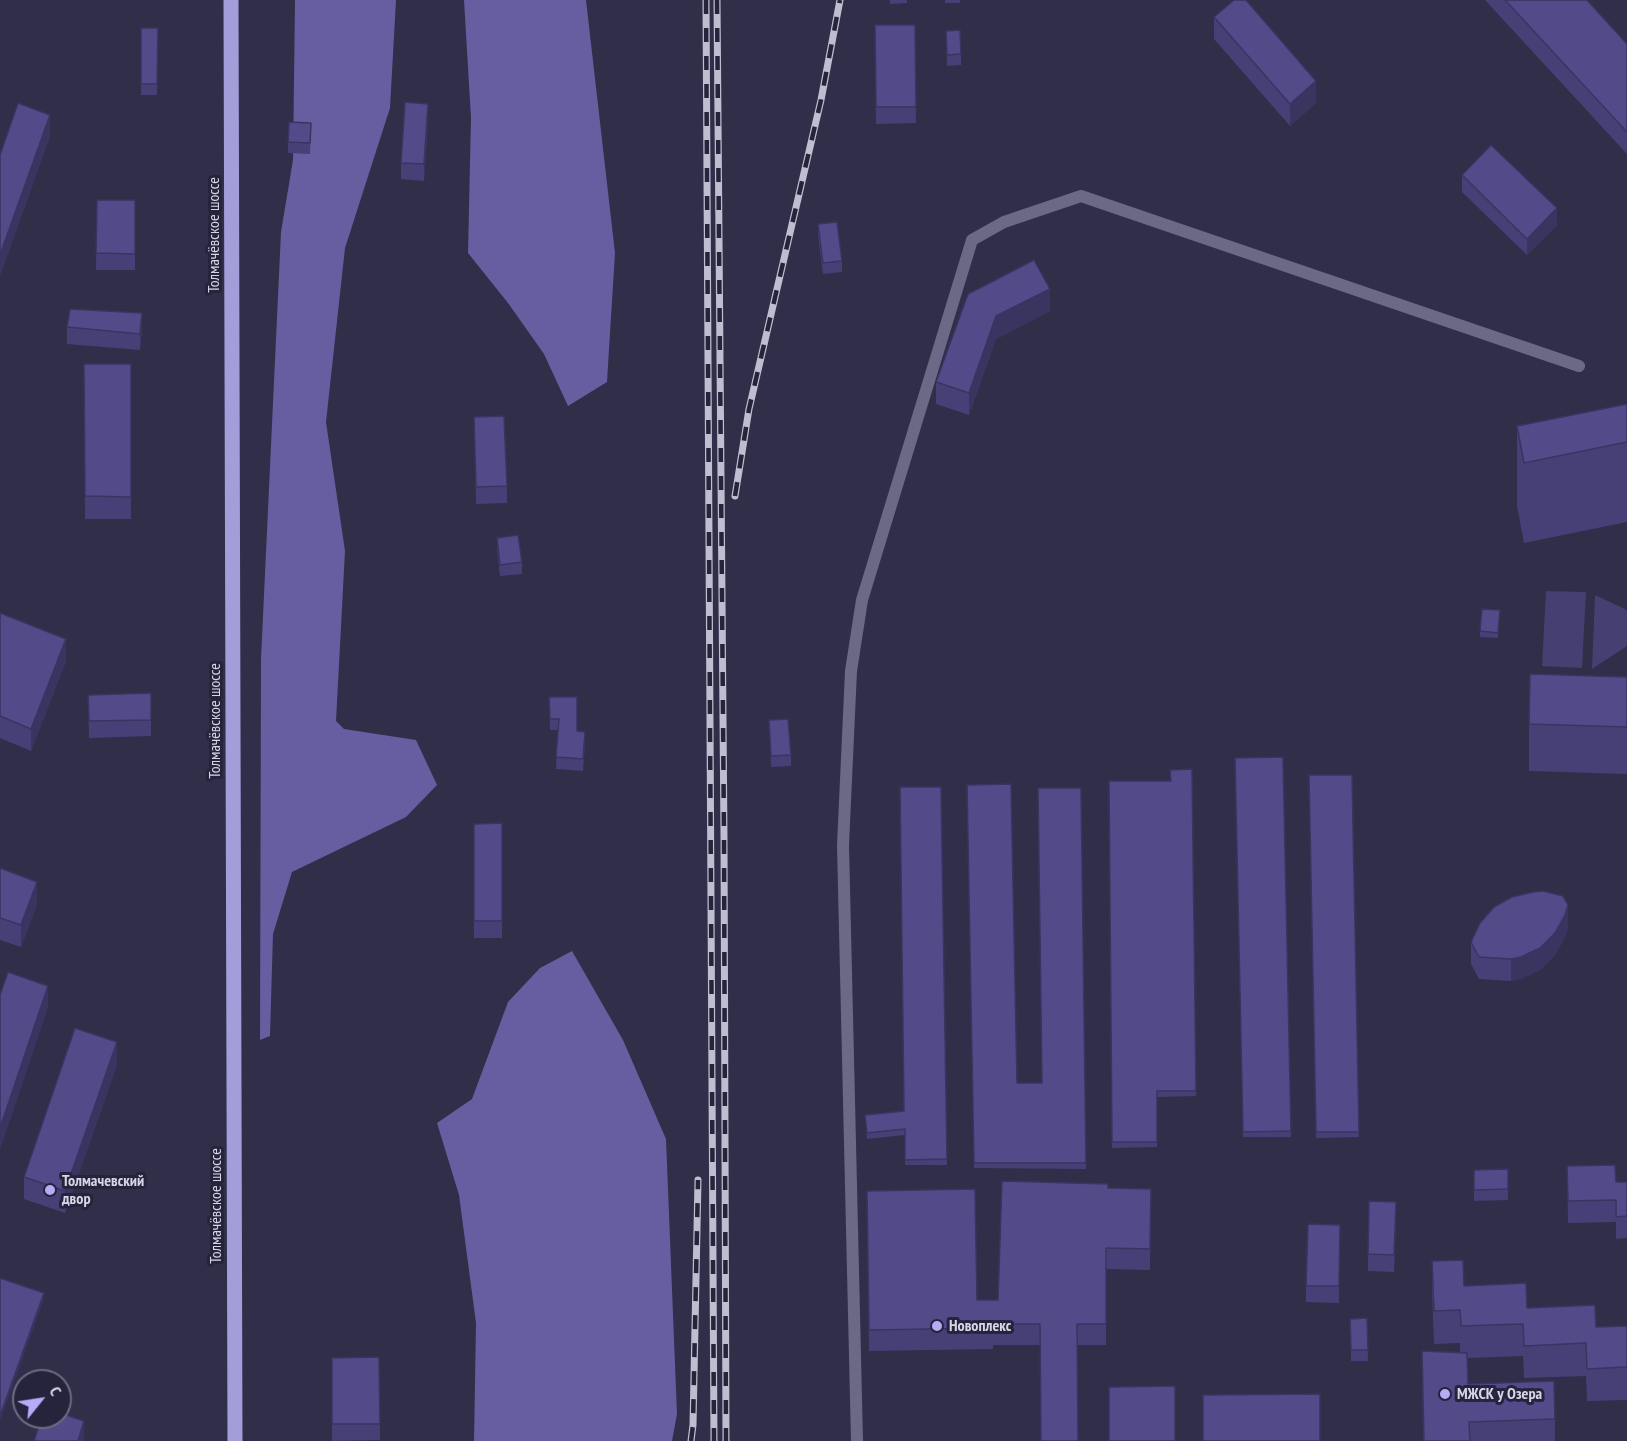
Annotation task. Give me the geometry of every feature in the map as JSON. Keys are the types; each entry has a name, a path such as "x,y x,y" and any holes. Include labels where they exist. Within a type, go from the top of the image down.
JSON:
{"main road":[{"name":"Толмачёвское шоссе","path":"231,0 235,1441"}],"street":[{"path":"857,1441 843,845 851,671 862,600 972,240 1004,222 1081,196 1579,366"}],"shaded area":[{"path":"295,0 396,0 390,108 345,248 326,422 345,551 336,721 344,729 416,740 437,785 406,817 292,872 273,934 270,1036 260,1040 261,659 281,232 293,160"},
{"path":"464,0 586,0 615,253 607,382 568,406 544,354 508,303 468,253 471,118"},
{"path":"1546,591 1586,592 1582,668 1542,666"},
{"path":"1595,595 1627,610 1627,646 1592,669"},
{"path":"572,951 623,1040 666,1139 677,1414 672,1441 474,1441 476,1323 459,1195 437,1123 472,1099 508,1002 540,968"}],"building":[{"path":"1234,0 1246,0 1316,81 1290,104 1214,17"},
{"path":"1505,0 1587,0 1627,44 1627,132"},
{"path":"875,25 915,25 916,107 876,107"},
{"path":"141,28 158,28 157,84 141,84"},
{"path":"960,30 961,54 947,55 946,31"},
{"path":"405,102 428,104 424,164 401,163"},
{"path":"18,103 50,115 0,255 0,155"},
{"path":"289,122 311,123 310,143 288,142"},
{"path":"1491,145 1557,208 1527,239 1462,175"},
{"path":"97,200 135,200 135,254 96,253"},
{"path":"837,222 842,261 823,263 818,224"},
{"path":"1034,260 1050,289 996,316 969,393 936,382 968,294"},
{"path":"70,309 142,313 140,334 67,327"},
{"path":"84,364 131,364 131,497 85,496"},
{"path":"1627,404 1627,442 1524,463 1517,426"},
{"path":"504,416 507,486 476,487 474,417"},
{"path":"518,535 522,562 500,565 497,538"},
{"path":"1482,609 1500,610 1498,633 1480,631"},
{"path":"0,613 66,639 31,729 0,716"},
{"path":"1530,674 1627,677 1627,727 1529,724"},
{"path":"151,693 151,720 89,721 88,695"},
{"path":"549,697 577,697 577,731 585,732 583,759 556,757 559,719 550,719"},
{"path":"788,719 791,755 771,756 769,720"},
{"path":"1283,757 1291,1131 1243,1132 1235,758"},
{"path":"1192,769 1196,1091 1157,1091 1157,1142 1112,1142 1109,781 1171,781 1170,770"},
{"path":"1309,775 1352,775 1359,1132 1316,1132"},
{"path":"1011,784 1017,1083 1042,1083 1038,788 1081,788 1086,1163 974,1163 967,785"},
{"path":"900,787 941,787 947,1159 905,1160 905,1129 867,1133 865,1115 904,1111"},
{"path":"502,823 502,921 474,921 474,824"},
{"path":"0,868 37,882 21,925 0,918"},
{"path":"1543,891 1563,896 1568,905 1555,933 1540,948 1521,957 1511,959 1479,957 1471,942 1480,923 1494,907 1512,897"},
{"path":"8,972 48,986 0,1128 0,995"},
{"path":"75,1028 117,1042 65,1191 24,1177"},
{"path":"1615,1165 1616,1182 1627,1182 1627,1216 1616,1217 1616,1200 1568,1201 1567,1166"},
{"path":"1508,1169 1508,1189 1474,1190 1474,1170"},
{"path":"1002,1181 1108,1184 1108,1188 1151,1189 1150,1249 1106,1248 1106,1324 1077,1324 1078,1441 1041,1441 1040,1324 993,1324 993,1328 869,1330 867,1191 975,1189 977,1300 998,1300"},
{"path":"1369,1201 1396,1202 1394,1255 1368,1254"},
{"path":"1308,1224 1340,1225 1339,1286 1306,1286"},
{"path":"1463,1260 1464,1286 1526,1283 1527,1308 1595,1305 1596,1327 1627,1326 1627,1367 1587,1369 1586,1343 1524,1346 1523,1324 1461,1326 1460,1310 1434,1311 1432,1261"},
{"path":"0,1278 44,1293 17,1369 12,1369 12,1382 0,1416"},
{"path":"1367,1318 1368,1350 1351,1350 1350,1319"},
{"path":"1422,1351 1467,1353 1468,1384 1554,1381 1555,1419 1469,1422 1470,1441 1424,1441"},
{"path":"379,1357 380,1424 332,1424 332,1358"},
{"path":"1175,1386 1175,1441 1109,1441 1109,1387"},
{"path":"1320,1394 1320,1441 1203,1441 1203,1395"},
{"path":"72,1417 84,1421 78,1441 34,1441 38,1429 72,1429"}],"railway":[{"path":"706,0 714,1441"},
{"path":"717,0 726,1441"},
{"path":"735,496 749,409 821,100 840,0"},
{"path":"691,1441 698,1180"}],"place":[{"name":"Толмачевский двор","path":"50,1190"},
{"name":"Новоплекс","path":"937,1326"},
{"name":"МЖСК у Озера","path":"1445,1394"}]}
